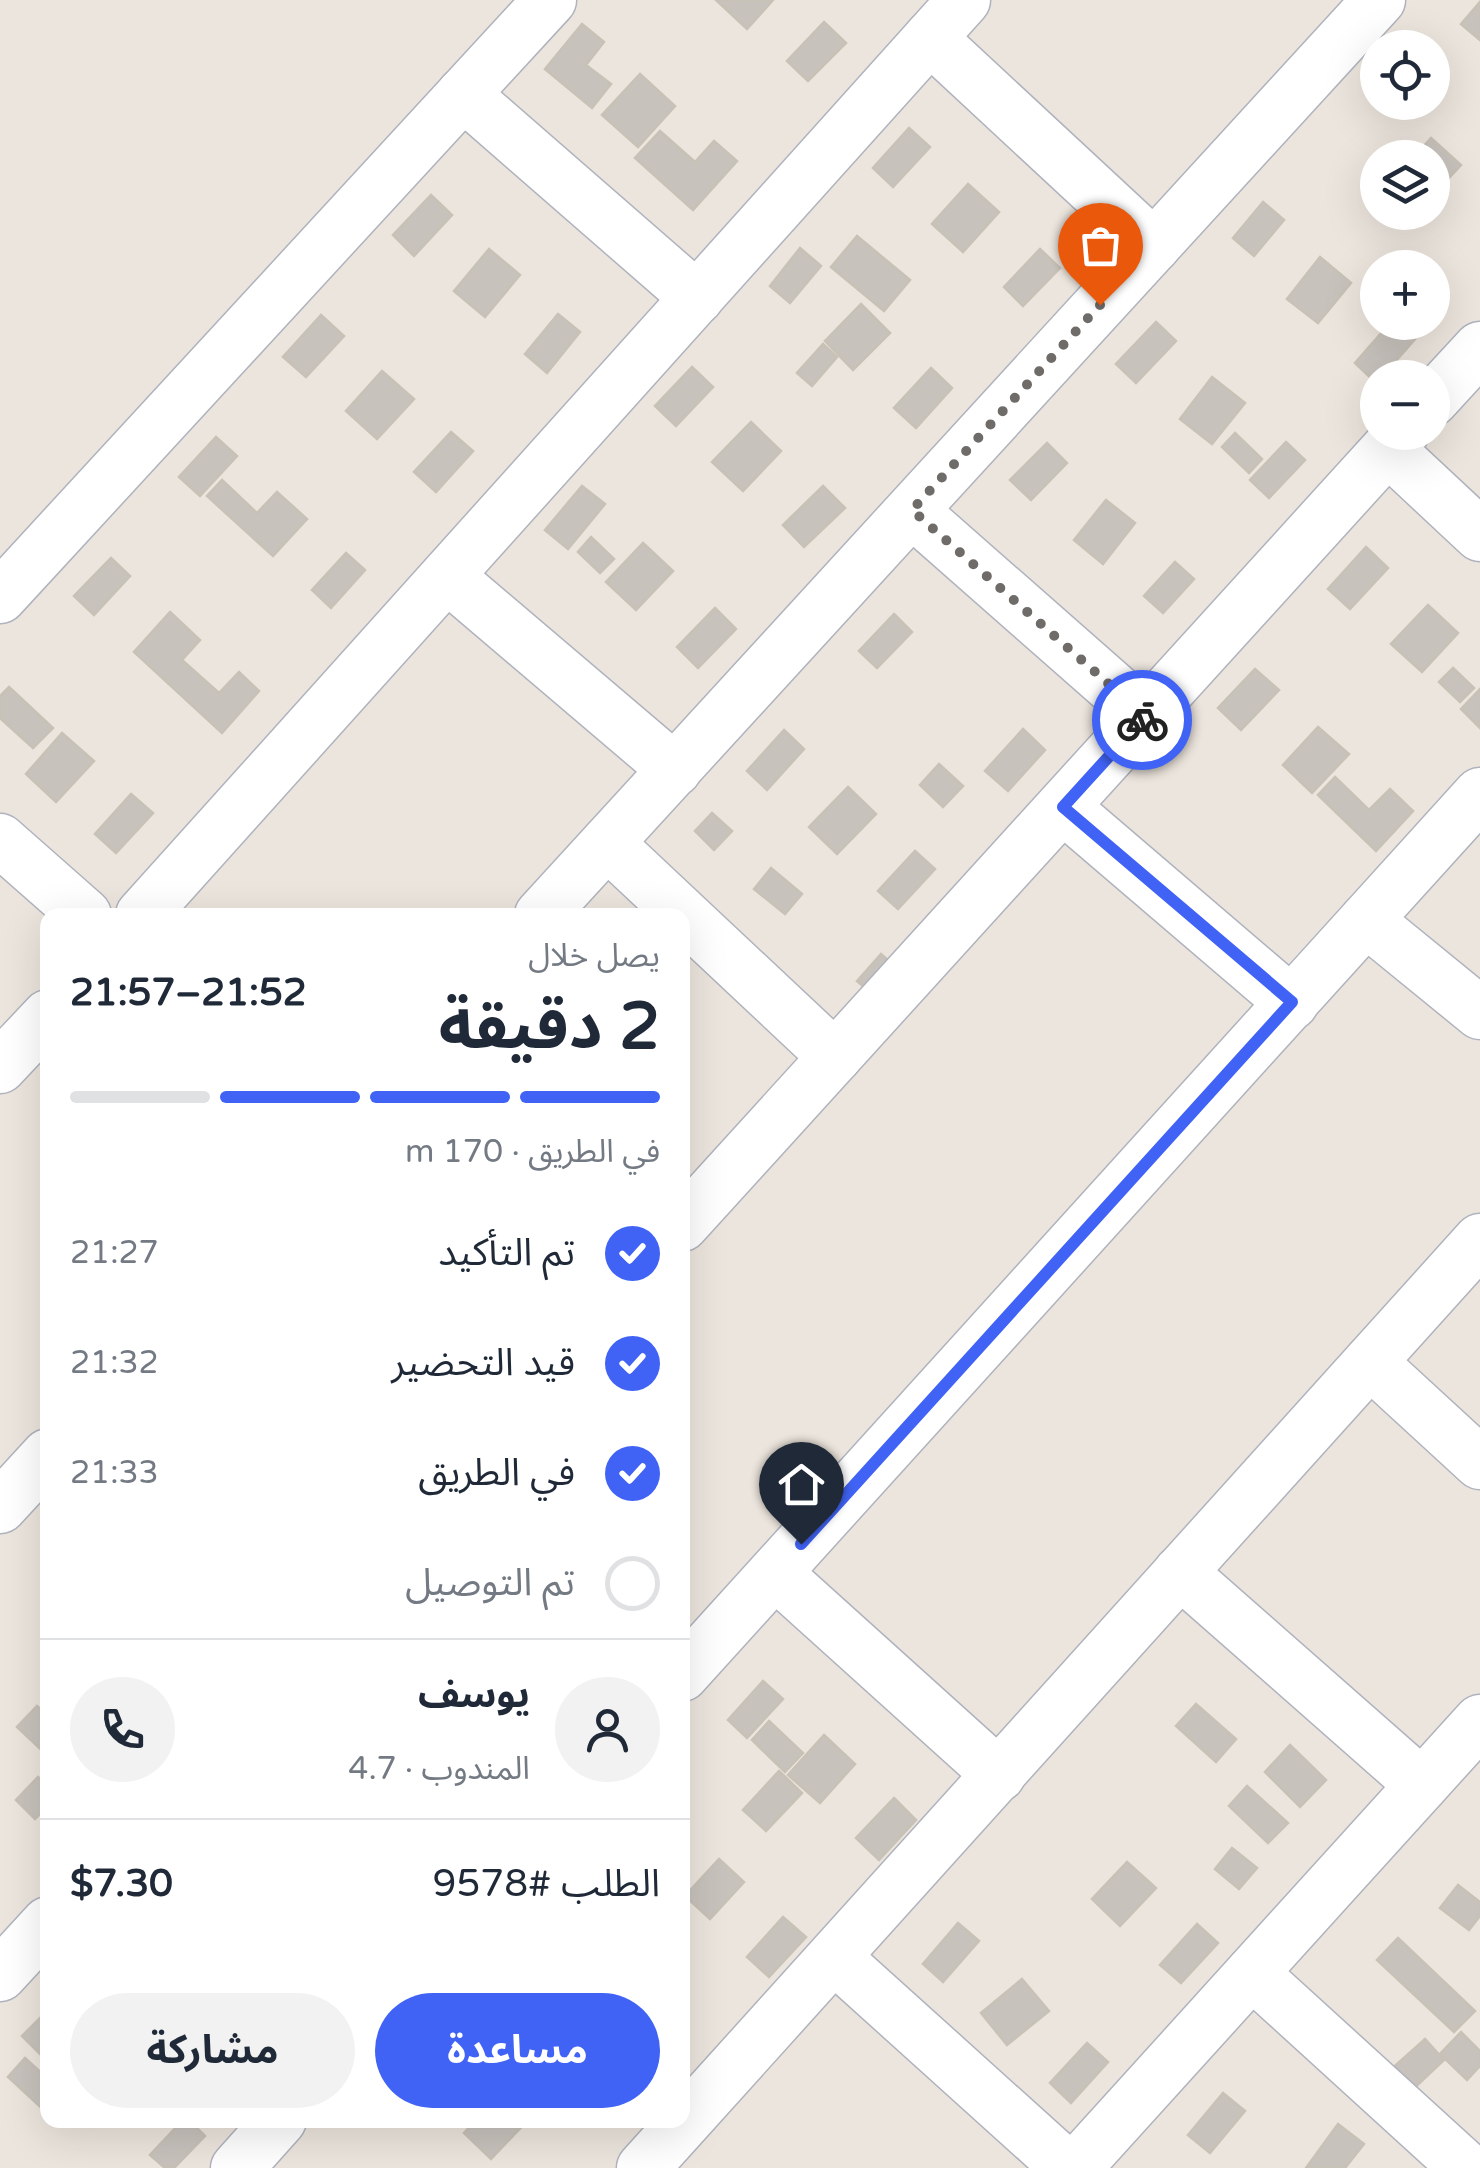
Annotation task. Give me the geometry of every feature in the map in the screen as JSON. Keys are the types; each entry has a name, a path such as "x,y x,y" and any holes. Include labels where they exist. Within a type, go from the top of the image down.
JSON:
{"street":[{"path":"0,596 550,0"},
{"path":"548,908 1154,246 1350,10"},
{"path":"148,908 947,19 1154,246"},
{"path":"464,94 697,298"},
{"path":"1450,380 1480,348"},
{"path":"690,1216 1387,450"},
{"path":"1403,450 1480,535"},
{"path":"912,510 1145,716"},
{"path":"448,576 675,770"},
{"path":"690,1666 1480,794"},
{"path":"1063,807 1292,1002"},
{"path":"0,840 77,908"},
{"path":"607,844 676,908"},
{"path":"1366,920 1480,1013"},
{"path":"690,922 835,1057"},
{"path":"0,1067 40,1024"},
{"path":"690,2116 1480,1240"},
{"path":"1370,1362 1480,1463"},
{"path":"0,1506 40,1464"},
{"path":"1180,1572 1422,1786"},
{"path":"775,1573 999,1775"},
{"path":"834,1957 1071,2168 1480,1721"},
{"path":"1252,1973 1466,2168"},
{"path":"643,2168 679,2128"}],"building":[{"path":"716,0 773,0 747,29"},
{"path":"1480,2 1480,40 1461,24"},
{"path":"824,22 846,43 808,81 787,61"},
{"path":"582,24 604,42 586,65 611,84 592,108 545,69"},
{"path":"640,74 675,106 638,147 602,115"},
{"path":"909,128 930,147 893,187 873,168"},
{"path":"660,131 695,162 714,141 737,161 693,210 635,158"},
{"path":"1450,155 1461,165 1450,177"},
{"path":"968,184 999,212 963,252 932,224"},
{"path":"431,195 452,215 414,256 393,235"},
{"path":"1263,202 1284,220 1254,256 1233,238"},
{"path":"857,236 910,280 884,311 831,267"},
{"path":"800,248 821,266 790,303 770,286"},
{"path":"489,249 520,275 485,317 454,291"},
{"path":"1040,249 1060,268 1023,306 1004,287"},
{"path":"1320,257 1351,283 1318,323 1287,299"},
{"path":"861,304 890,333 853,370 825,341"},
{"path":"558,314 580,332 547,373 525,354"},
{"path":"321,315 344,336 306,377 283,357"},
{"path":"1156,322 1176,341 1136,383 1116,364"},
{"path":"1375,340 1414,340 1397,360 1360,360 1360,368 1355,363"},
{"path":"823,344 837,357 812,386 797,373"},
{"path":"692,367 713,387 676,426 655,406"},
{"path":"931,368 952,388 916,428 894,408"},
{"path":"382,371 414,399 377,439 346,411"},
{"path":"1212,377 1245,403 1212,444 1180,419"},
{"path":"751,422 781,451 743,491 712,462"},
{"path":"451,432 473,451 436,492 414,472"},
{"path":"1235,433 1262,459 1249,473 1222,447"},
{"path":"216,437 237,456 200,496 179,477"},
{"path":"1286,442 1305,460 1269,498 1250,480"},
{"path":"1047,443 1067,463 1031,500 1010,480"},
{"path":"222,480 257,513 277,492 307,519 273,556 207,496"},
{"path":"582,486 605,504 568,549 545,530"},
{"path":"823,486 845,508 804,547 783,525"},
{"path":"1106,500 1135,523 1103,564 1074,540"},
{"path":"591,537 614,559 600,573 578,552"},
{"path":"643,543 673,571 636,610 606,582"},
{"path":"1366,547 1388,568 1350,609 1328,589"},
{"path":"346,553 365,570 331,608 312,590"},
{"path":"111,558 130,576 94,615 74,596"},
{"path":"1175,562 1194,579 1163,613 1144,596"},
{"path":"1428,605 1458,633 1422,672 1391,644"},
{"path":"715,608 736,629 698,668 677,647"},
{"path":"170,612 200,640 182,660 219,693 239,672 259,691 222,733 134,652"},
{"path":"894,614 912,632 877,668 859,651"},
{"path":"1453,668 1474,688 1460,702 1439,682"},
{"path":"1255,669 1279,690 1241,730 1218,708"},
{"path":"9,687 53,728 33,748 0,718 0,696"},
{"path":"1480,689 1480,728 1461,709"},
{"path":"1318,727 1349,754 1312,793 1283,765"},
{"path":"1023,729 1045,750 1008,791 985,771"},
{"path":"784,730 804,749 767,790 747,771"},
{"path":"62,733 94,761 56,802 26,774"},
{"path":"939,764 963,786 943,807 920,785"},
{"path":"1335,777 1369,810 1390,789 1413,811 1376,851 1318,795"},
{"path":"848,787 876,814 837,854 809,827"},
{"path":"131,794 153,813 116,853 95,834"},
{"path":"712,813 732,831 714,850 695,831"},
{"path":"915,851 935,869 898,909 878,891"},
{"path":"771,868 802,894 785,914 754,889"},
{"path":"881,954 899,970 876,997 857,981"},
{"path":"763,1681 783,1699 747,1738 728,1720"},
{"path":"1196,1704 1236,1739 1216,1762 1176,1726"},
{"path":"37,1706 40,1709 40,1749 17,1727"},
{"path":"769,1721 803,1753 785,1772 752,1740"},
{"path":"824,1735 855,1764 820,1803 788,1775"},
{"path":"1290,1745 1326,1780 1300,1807 1265,1772"},
{"path":"779,1771 802,1793 766,1831 743,1810"},
{"path":"40,1779 40,1814 35,1819 16,1800"},
{"path":"1247,1786 1288,1823 1268,1843 1229,1806"},
{"path":"894,1798 916,1820 879,1860 856,1838"},
{"path":"1232,1848 1257,1868 1239,1889 1215,1869"},
{"path":"719,1859 744,1882 710,1919 690,1901 690,1891"},
{"path":"1127,1862 1156,1888 1120,1926 1092,1899"},
{"path":"1458,1885 1480,1902 1480,1916 1469,1930 1440,1908"},
{"path":"783,1917 806,1937 769,1977 747,1957"},
{"path":"958,1923 979,1941 943,1982 923,1964"},
{"path":"1197,1924 1218,1943 1181,1983 1160,1965"},
{"path":"1398,1938 1475,2011 1454,2032 1377,1960"},
{"path":"1022,1979 1049,2011 1007,2045 981,2013"},
{"path":"40,2018 40,2054 22,2036"},
{"path":"1461,2032 1480,2051 1480,2066 1467,2080 1440,2054"},
{"path":"1425,2039 1444,2060 1407,2095 1387,2073"},
{"path":"1087,2043 1108,2062 1071,2103 1050,2083"},
{"path":"25,2058 40,2072 40,2107 8,2077"},
{"path":"1223,2093 1245,2111 1210,2153 1188,2135"},
{"path":"1338,2124 1364,2144 1345,2168 1306,2168"},
{"path":"175,2128 197,2128 205,2136 174,2168 165,2168 150,2155"},
{"path":"469,2128 520,2128 491,2159 464,2133"}],"way so far":[{"path":"1100,305 912,510 1145,716 1142,720"}],"route":[{"path":"801,1544 1292,1002 1063,807 1142,720"}]}
